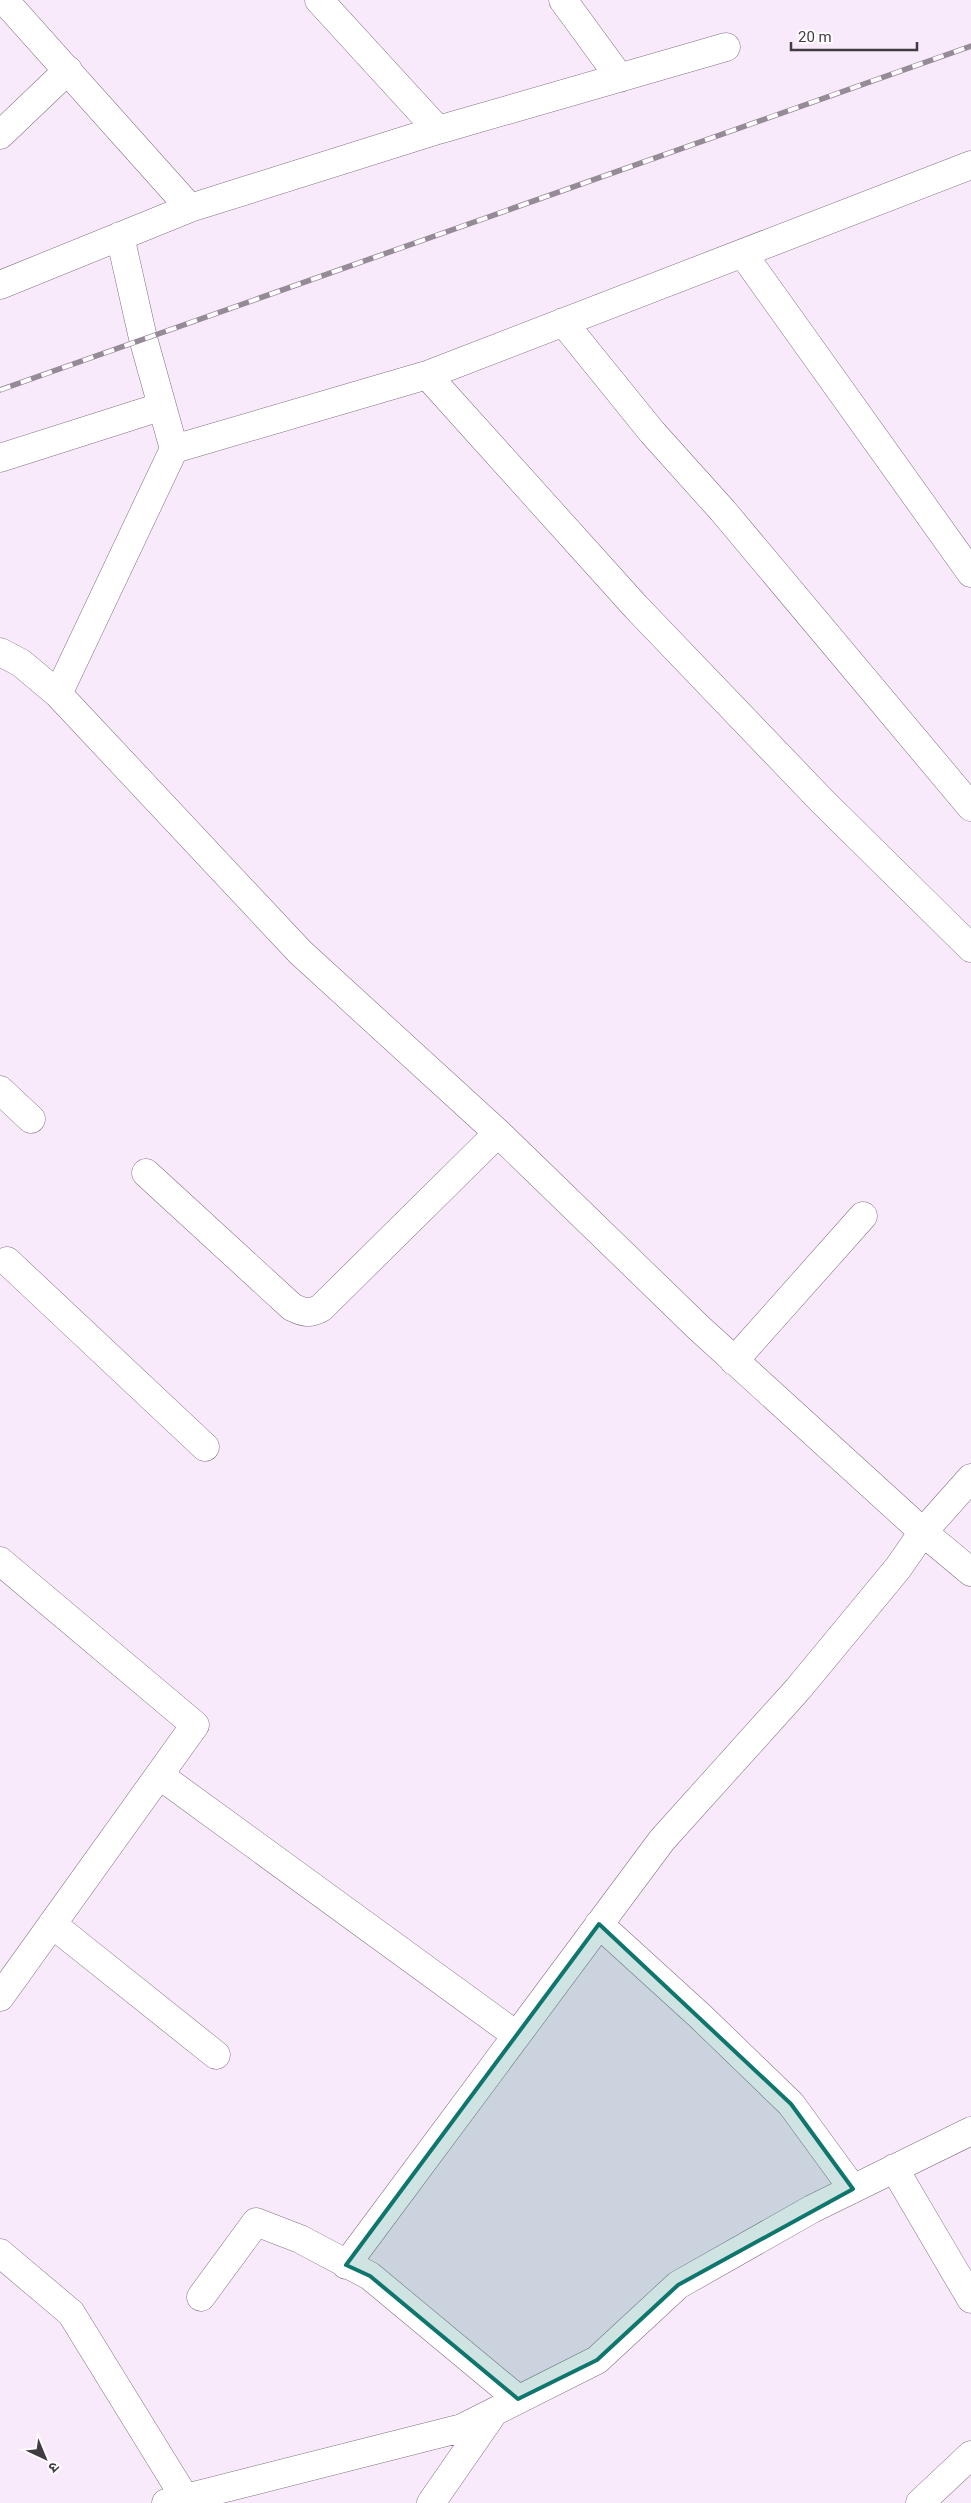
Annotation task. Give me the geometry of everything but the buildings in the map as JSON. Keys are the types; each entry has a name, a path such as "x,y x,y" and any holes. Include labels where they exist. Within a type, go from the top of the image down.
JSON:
{"street":[{"path":"319,0 438,130"},
{"path":"563,0 620,78"},
{"path":"13,3 68,70 190,208"},
{"path":"0,285 190,208 438,130 726,47"},
{"path":"0,135 68,70"},
{"path":"174,449 426,376 971,165"},
{"path":"58,694 174,449 160,407 120,236"},
{"path":"743,254 971,573"},
{"path":"563,322 652,432 729,519 971,807"},
{"path":"426,376 636,607 824,802 971,948"},
{"path":"0,458 160,407"},
{"path":"0,652 21,663 58,694 300,952 498,1133 734,1361 923,1532 971,1572"},
{"path":"0,1090 31,1120"},
{"path":"146,1173 292,1307 303,1313 313,1312 321,1308 498,1133"},
{"path":"734,1361 863,1216"},
{"path":"2,1262 205,1448"},
{"path":"346,2265 662,1840 798,1689 898,1568 923,1532 971,1478"},
{"path":"0,1561 195,1725 0,1997"},
{"path":"159,1775 516,2036"},
{"path":"52,1924 216,2055"},
{"path":"599,1924 700,2016 791,2104 853,2189"},
{"path":"0,2253 71,2313 175,2501 462,2428 596,2360 678,2285 812,2209 971,2131"},
{"path":"894,2168 971,2299"},
{"path":"201,2297 256,2222 300,2239 370,2276 518,2399"},
{"path":"431,2503 494,2412"},
{"path":"924,2502 971,2455"}],"highlighted area":[{"path":"599,1924 791,2104 853,2189 678,2285 597,2360 518,2399 370,2276 346,2265"}],"railway":[{"path":"0,390 971,46"}]}
